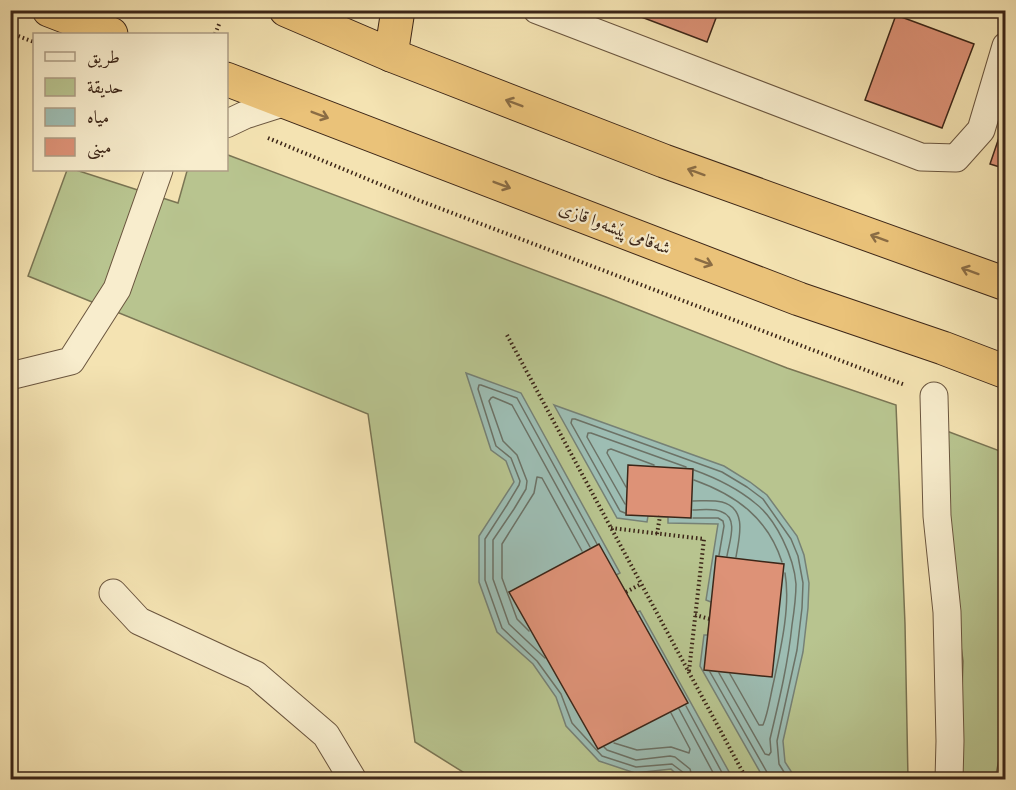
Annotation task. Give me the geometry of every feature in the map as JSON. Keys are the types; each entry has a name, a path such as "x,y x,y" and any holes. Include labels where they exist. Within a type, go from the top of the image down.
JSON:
{"highway":[{"path":"286,10 391,55 664,161 1005,284"},
{"path":"391,55 398,10"},
{"path":"65,21 107,33"},
{"name":"شەقامی پێشەوا قازی","path":"228,80 800,299 943,348 1005,372"},
{"path":"943,348 1005,396"}],"street":[{"path":"537,10 921,157 956,158 981,130 1005,46"},
{"path":"228,123 286,102"},
{"path":"10,376 71,361 117,288 159,171"},
{"path":"933,396 937,516 947,612 949,780"},
{"path":"113,593 139,621 256,675 326,735 353,780"}],"path":[{"path":"215,33 220,22"},
{"path":"10,33 33,42"},
{"path":"228,123 418,200 905,385"},
{"path":"507,335 747,780"},
{"path":"657,534 660,516"},
{"path":"611,528 704,540 689,672"},
{"path":"626,592 641,584"},
{"path":"695,615 710,619"}],"green space":[{"path":"228,155 606,297 787,368 896,405 905,624 908,779 474,779 415,742 368,414 28,276 67,171 79,171 178,203 187,171 228,171"},
{"path":"944,430 1000,451 1005,458 1006,726 995,779 959,779 963,661 942,506"}],"water":[{"path":"466,373 521,393 620,573 616,575 637,612 640,611 733,779 681,779 671,769 635,773 599,761 566,726 556,697 533,664 497,632 479,582 479,536 514,482 506,461 491,450"},
{"path":"554,405 724,466 767,495 797,536 804,555 809,583 808,608 803,652 783,741 785,762 796,779 764,779 700,666 704,635 708,635 711,602 706,600 718,524 668,523 668,517 648,516 647,522 617,518"}],"building":[{"path":"623,10 719,10 707,42"},
{"path":"896,15 974,44 942,128 865,100"},
{"path":"1006,117 1006,169 990,164"},
{"path":"628,465 693,469 691,518 626,515"},
{"path":"599,544 688,703 598,749 509,592"},
{"path":"716,556 784,564 772,677 704,670"}]}
